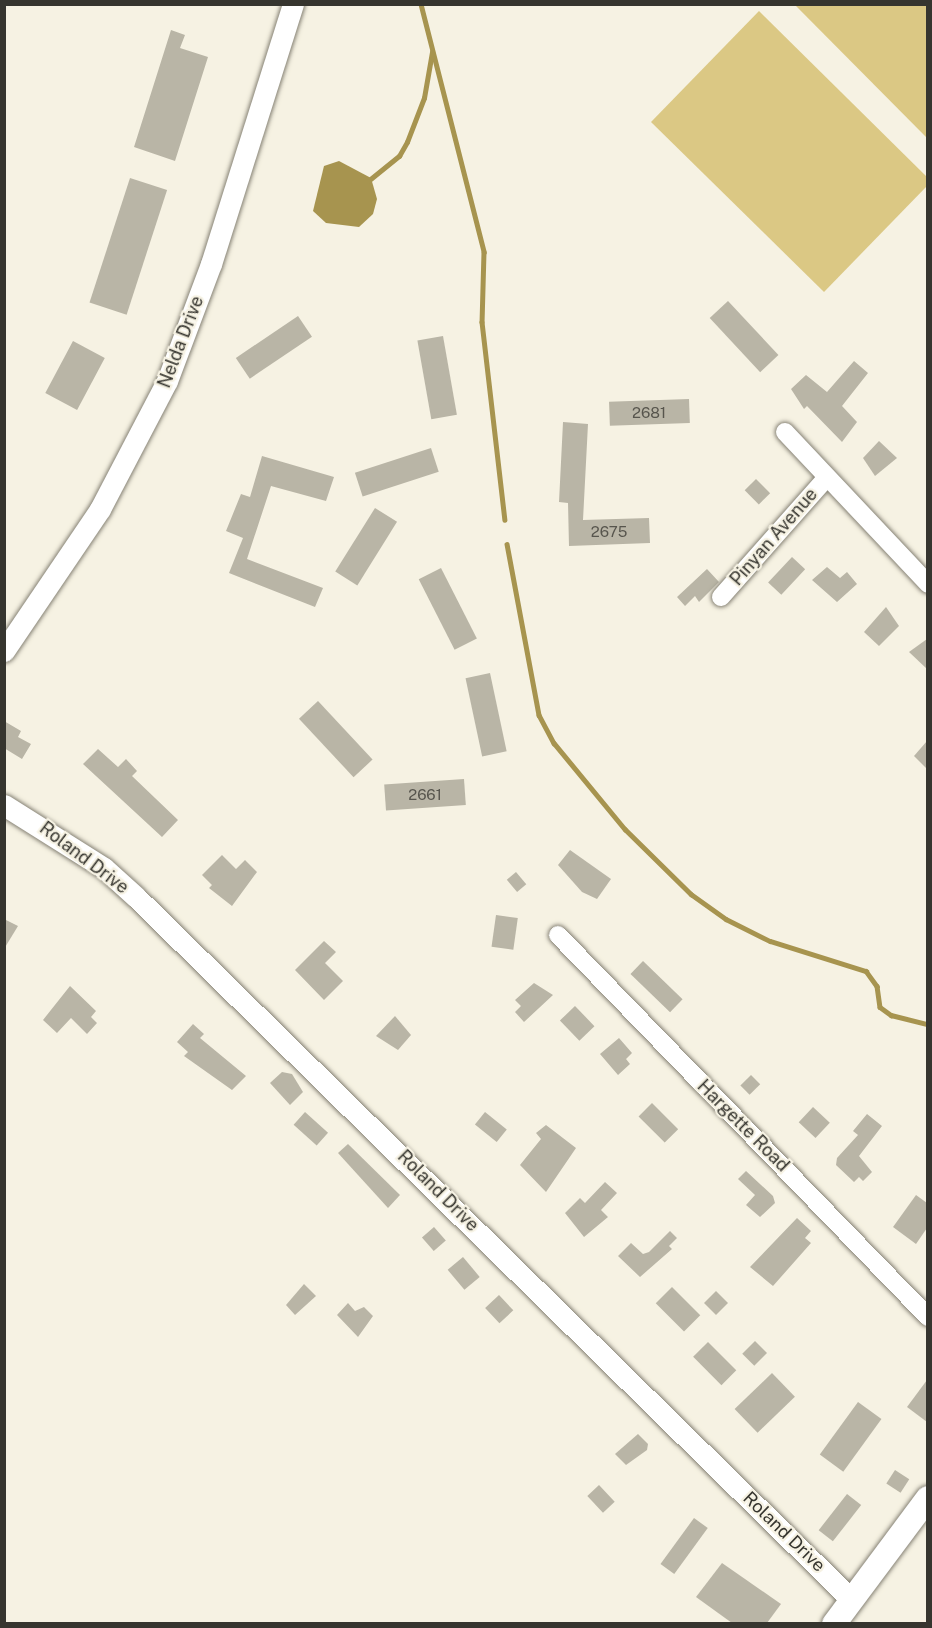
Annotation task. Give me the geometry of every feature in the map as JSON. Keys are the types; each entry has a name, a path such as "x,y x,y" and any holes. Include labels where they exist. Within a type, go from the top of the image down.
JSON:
{"main road":[{"path":"834,1623 927,1498"}],"street":[{"name":"Nelda Drive","path":"4,651 100,509 167,381 210,264 293,4"},
{"path":"785,432 927,584"},
{"name":"Pinyan Avenue","path":"721,597 827,477"},
{"name":"Roland Drive","path":"4,805 97,863 136,897 852,1600"},
{"name":"Hargette Road","path":"558,935 927,1317"}],"shaded area":[{"path":"795,5 927,5 927,138"},
{"path":"759,11 927,177 927,186 824,292 651,122"},
{"path":"339,161 371,178 377,199 373,214 359,227 326,223 313,211 324,166"}],"building":[{"path":"171,30 185,35 180,48 208,57 175,161 134,147"},
{"path":"130,178 167,190 127,315 90,303"},
{"path":"728,301 778,355 760,372 710,318"},
{"path":"298,316 312,337 250,379 236,358"},
{"path":"443,336 457,415 431,419 417,341"},
{"path":"73,341 105,358 77,410 45,393"},
{"path":"854,361 868,373 842,406 857,422 842,442 807,406 804,409 791,389 806,375 827,392"},
{"path":"689,399 690,423 610,426 609,402"},
{"path":"563,422 588,424 583,520 649,518 650,543 569,546 568,503 559,502"},
{"path":"879,441 897,458 875,476 863,458"},
{"path":"431,448 439,472 363,496 355,473"},
{"path":"262,456 334,477 326,501 271,486 247,559 323,588 315,607 229,573 243,538 226,531 241,494 250,497"},
{"path":"756,479 770,493 759,504 745,490"},
{"path":"375,508 397,522 357,585 335,572"},
{"path":"792,557 805,569 781,595 768,583"},
{"path":"827,567 840,578 847,572 857,584 837,602 812,580"},
{"path":"441,568 477,638 455,650 419,579"},
{"path":"707,569 719,582 699,602 695,596 685,606 677,597"},
{"path":"886,607 899,626 879,646 864,632"},
{"path":"927,639 927,669 909,652"},
{"path":"490,673 507,751 482,756 466,678"},
{"path":"318,701 373,760 354,777 299,719"},
{"path":"4,721 21,731 18,737 31,744 22,759 4,748"},
{"path":"927,741 927,769 914,756"},
{"path":"98,749 118,767 126,759 137,771 132,776 178,820 162,837 83,764"},
{"path":"464,779 466,805 386,811 384,785"},
{"path":"570,850 611,879 597,899 582,892 558,865"},
{"path":"222,855 236,869 245,860 257,872 232,906 209,888 212,885 202,875"},
{"path":"516,872 526,884 517,892 507,880"},
{"path":"496,915 518,918 513,950 492,947"},
{"path":"4,919 18,926 4,949"},
{"path":"324,941 336,952 325,963 343,981 324,1000 295,970"},
{"path":"643,961 683,999 670,1012 630,974"},
{"path":"534,983 553,995 524,1022 515,1012 521,1006 515,1000"},
{"path":"70,986 96,1011 91,1017 97,1023 87,1034 71,1018 57,1033 43,1020"},
{"path":"575,1006 594,1026 579,1041 560,1021"},
{"path":"395,1016 411,1035 398,1050 376,1036"},
{"path":"193,1024 204,1034 200,1038 246,1076 232,1090 184,1056 188,1052 177,1042"},
{"path":"619,1038 632,1053 626,1059 630,1064 618,1075 600,1054"},
{"path":"282,1072 292,1074 303,1092 290,1105 270,1083"},
{"path":"751,1075 760,1084 750,1095 740,1086"},
{"path":"652,1103 678,1129 665,1143 639,1116"},
{"path":"813,1107 830,1123 815,1138 799,1122"},
{"path":"305,1112 328,1133 317,1145 294,1125"},
{"path":"485,1112 507,1130 497,1142 475,1124"},
{"path":"867,1114 882,1126 859,1156 872,1172 863,1181 859,1177 854,1182 836,1165 837,1158 858,1135 853,1131"},
{"path":"546,1125 576,1148 546,1192 520,1165 541,1139 536,1133"},
{"path":"348,1144 400,1195 388,1208 338,1153"},
{"path":"746,1171 773,1196 775,1203 760,1217 746,1205 755,1195 738,1179"},
{"path":"605,1182 617,1193 601,1210 608,1217 584,1237 565,1213 580,1198 585,1203"},
{"path":"916,1195 927,1203 927,1228 916,1244 893,1227"},
{"path":"797,1218 811,1231 805,1238 811,1243 773,1286 750,1267"},
{"path":"434,1227 446,1241 434,1251 422,1237"},
{"path":"670,1231 677,1238 669,1246 672,1249 640,1277 618,1256 631,1243 643,1254 649,1252"},
{"path":"463,1257 480,1277 464,1290 448,1270"},
{"path":"304,1284 316,1296 295,1315 286,1305"},
{"path":"672,1287 700,1315 684,1332 656,1303"},
{"path":"716,1291 728,1303 716,1315 704,1303"},
{"path":"499,1295 513,1310 499,1323 485,1308"},
{"path":"348,1303 355,1311 364,1307 373,1316 358,1337 337,1315"},
{"path":"755,1341 767,1353 754,1366 742,1354"},
{"path":"708,1342 736,1370 721,1385 693,1357"},
{"path":"772,1373 795,1397 758,1433 735,1409"},
{"path":"927,1380 927,1422 907,1407"},
{"path":"858,1402 881,1419 843,1472 820,1455"},
{"path":"638,1434 648,1444 647,1450 626,1465 615,1454"},
{"path":"895,1470 909,1479 901,1493 886,1483"},
{"path":"599,1485 615,1502 603,1513 587,1496"},
{"path":"847,1494 861,1505 833,1541 819,1530"},
{"path":"694,1518 708,1528 674,1574 660,1564"},
{"path":"722,1563 781,1604 767,1623 732,1623 696,1597"}],"waterway":[{"path":"421,4 484,252 482,322 505,520"},
{"path":"368,181 399,156 407,142 424,98 432,52"},
{"path":"507,544 539,715 554,743 625,829 691,894 726,919 770,941 866,971 877,986 880,1007 891,1015 928,1024"}]}
